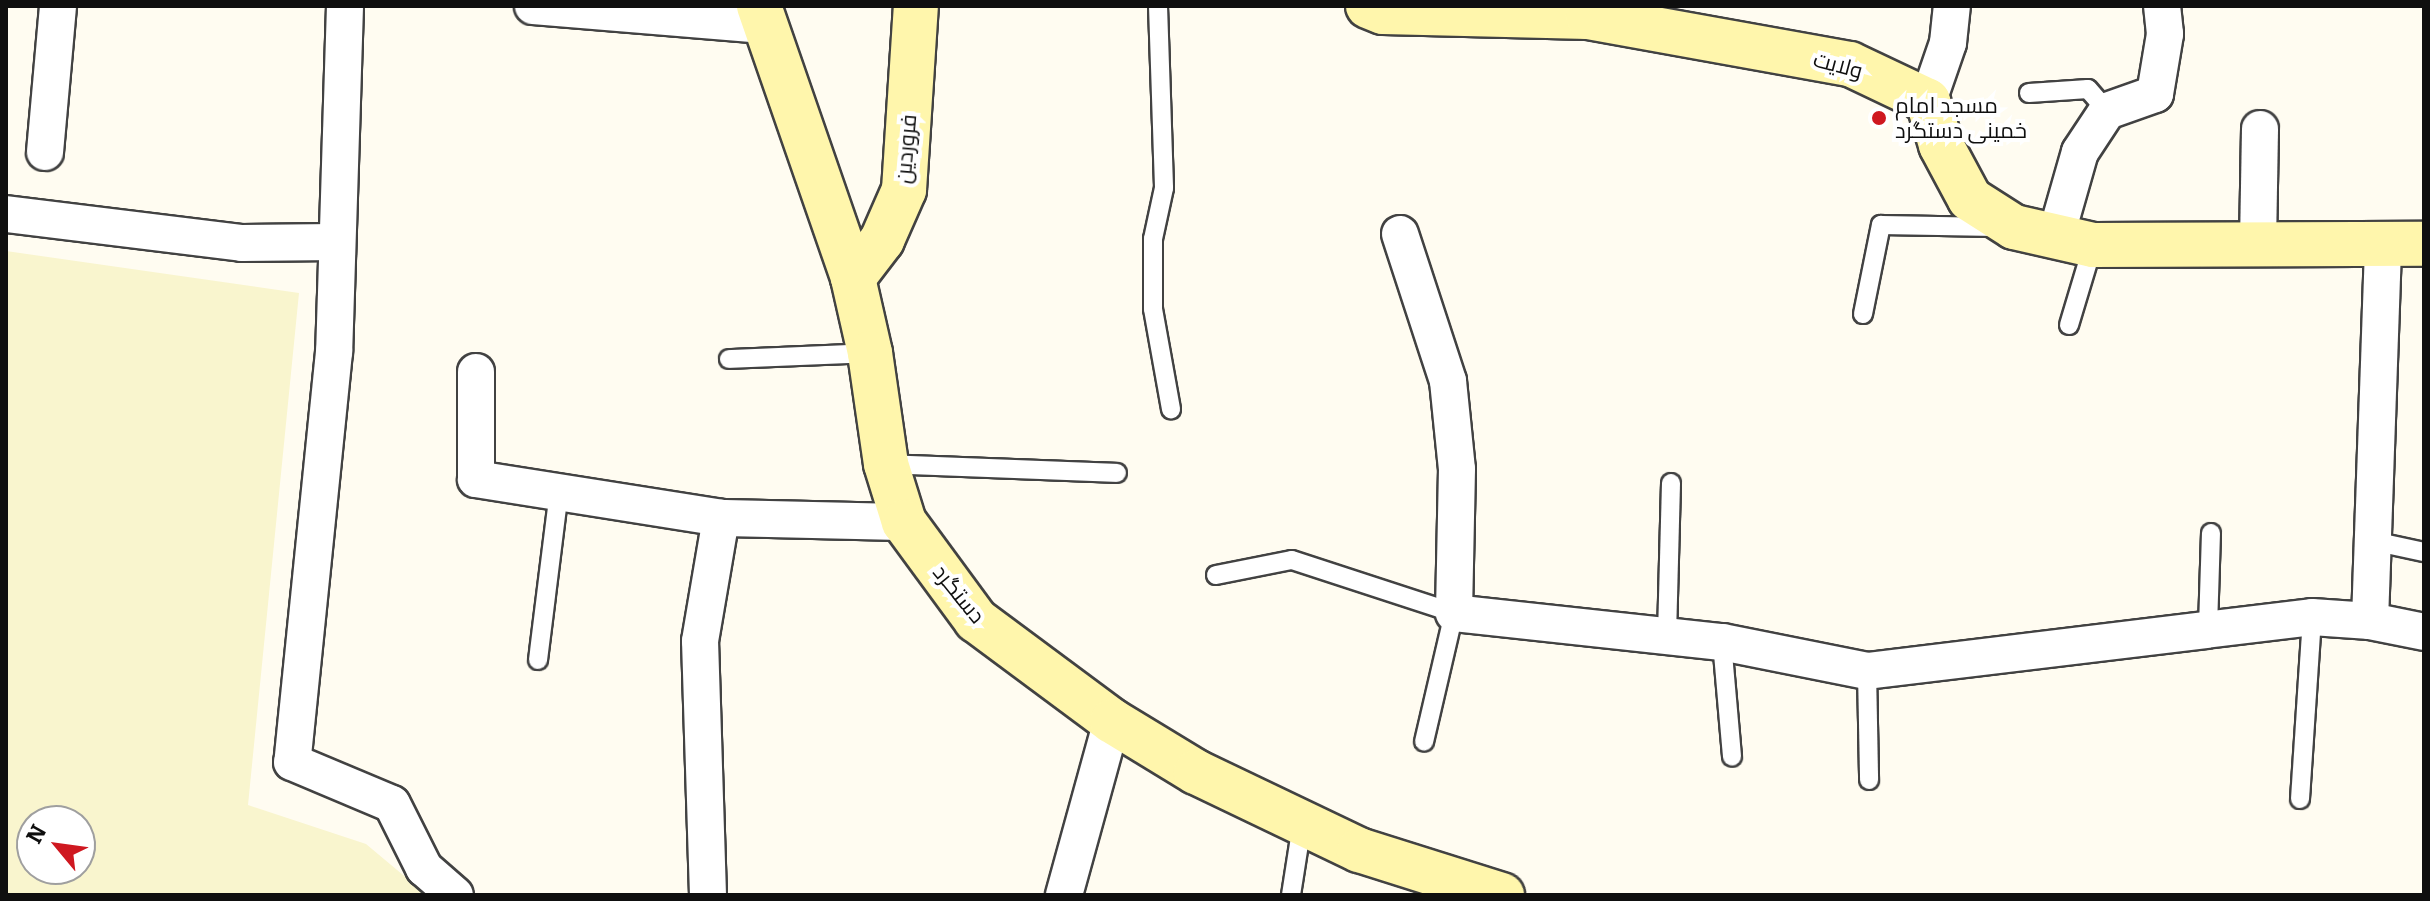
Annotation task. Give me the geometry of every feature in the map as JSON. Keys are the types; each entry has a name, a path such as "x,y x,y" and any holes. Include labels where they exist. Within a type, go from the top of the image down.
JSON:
{"street":[{"path":"45,152 58,6"},
{"path":"345,6 335,242 334,352 292,762 392,804 424,868 455,895"},
{"path":"533,6 762,15"},
{"name":"فروردین","path":"853,278 882,240 904,190 916,6"},
{"path":"1952,6 1948,43 1928,101 1941,145 1970,199 2014,227 2074,241 2403,244 2373,541 2370,621"},
{"path":"2074,241 2080,152 2107,111 2155,94 2165,34 2162,6"},
{"name":"ولایت","path":"1378,8 1534,11 1588,17 1850,64 1928,101"},
{"name":"دستگرد","path":"762,15 853,278 870,353 886,464 904,522 976,620 1112,721 1196,772 1359,850 1502,895"},
{"path":"2258,244 2260,129"},
{"path":"6,214 242,243 335,242"},
{"path":"1400,234 1448,381 1457,469 1454,613 1722,642 1867,671 2312,617 2370,621 2424,632"},
{"path":"476,372 476,479 721,518 904,522"},
{"path":"708,895 700,641 721,518"},
{"path":"1064,895 1112,721"}],"lane":[{"path":"1158,6 1164,188 1153,239 1153,309 1171,409"},
{"path":"2029,93 2088,89 2107,111"},
{"path":"1863,314 1881,225 2014,227"},
{"path":"2069,325 2074,241"},
{"path":"729,359 870,353"},
{"path":"886,464 1117,473"},
{"path":"1667,636 1671,483"},
{"path":"538,660 559,492"},
{"path":"2208,628 2211,533"},
{"path":"2373,541 2424,552"},
{"path":"1216,575 1292,560 1454,613 1424,742"},
{"path":"2300,799 2312,617"},
{"path":"1722,642 1732,757"},
{"path":"1867,671 1869,780"},
{"path":"1291,895 1302,825"}],"shaded area":[{"path":"6,251 299,293 248,805 366,844 427,895 6,895"}],"place":[{"name":"مسجد امام خمینی دستگرد","path":"1879,118"}]}
